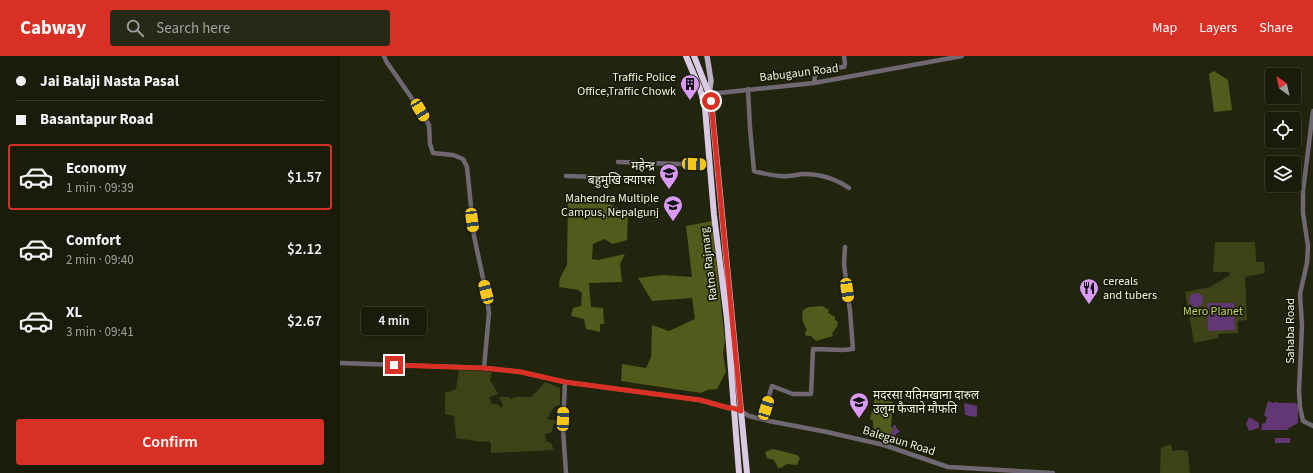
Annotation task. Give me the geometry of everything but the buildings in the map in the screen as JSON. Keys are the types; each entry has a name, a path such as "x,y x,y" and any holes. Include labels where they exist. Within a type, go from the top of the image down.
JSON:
{"highway":[{"name":"Ratna Rajmarg","path":"686,56 703,98 727,319 747,473"},
{"name":"Ratna Rajmarg","path":"694,56 710,94 718,164 738,410 739,473"}],"main road":[{"path":"707,56 711,81 710,94"}],"street":[{"path":"384,56 429,124 430,144 433,153 453,155 463,159 467,167 474,236 489,313 484,368"},
{"path":"814,83 816,69 844,67 844,56"},
{"name":"Babugaun Road","path":"710,94 814,83 962,56"},
{"path":"748,90 754,171 773,175 789,176 803,174 820,176 840,182 849,188"},
{"name":"Sahaba Road","path":"1313,111 1303,191 1303,213 1308,246 1307,263 1300,294 1302,325 1300,407 1303,421 1313,426"},
{"path":"618,162 709,165 709,162"},
{"path":"566,176 626,178"},
{"path":"762,419 772,386 793,394 811,394 813,349 853,349 844,264 845,248"},
{"name":"Balegaun Road","path":"340,363 484,368 521,372 565,382 700,400 738,410 749,416 884,445 948,467 1053,473"},
{"path":"565,382 563,429 566,473"}],"green space":[{"path":"1214,71 1228,80 1232,110 1214,112 1209,74"},
{"path":"568,195 576,202 590,199 612,205 628,214 627,240 613,244 604,239 593,244 592,259 598,260 625,254 620,264 622,282 589,283 591,307 603,308 604,324 600,324 600,332 586,329 584,319 571,316 573,308 581,306 582,293 578,290 559,287 560,278 567,265"},
{"path":"712,221 725,342 723,353 726,372 717,389 707,390 701,393 621,381 622,364 646,368 651,357 652,325 669,331 695,319 692,298 652,301 638,278 663,275 692,277 686,226"},
{"name":"Mero Planet","path":"1215,242 1255,242 1256,262 1264,262 1265,273 1245,277 1247,320 1238,321 1238,333 1218,334 1218,338 1194,343 1185,292 1210,287 1230,275 1229,272 1213,272"},
{"path":"822,306 829,310 828,313 835,317 835,320 838,322 837,327 832,333 833,336 816,341 811,336 806,336 805,332 807,330 804,325 802,313 803,310 809,307"},
{"path":"459,370 492,372 490,380 498,394 489,397 492,404 497,404 501,408 503,406 499,397 509,397 511,399 515,397 532,397 545,382 560,388 560,405 554,407 547,419 559,421 553,425 552,432 545,434 546,441 551,443 554,450 491,453 491,444 489,441 482,442 456,438 454,416 445,414 445,393 456,389"},
{"path":"875,398 893,402 891,428 894,428 891,433 893,436 891,443 881,439 873,427 873,421 870,419"},
{"path":"1171,444 1172,451 1183,450 1188,452 1190,473 1160,473 1161,448"},
{"path":"773,449 797,455 800,458 797,465 787,464 781,468 778,468 774,460 767,458 765,452"}],"shaded area":[{"path":"1196,293 1201,295 1203,300 1201,305 1196,307 1191,305 1189,300 1191,295"},
{"path":"1207,303 1234,303 1235,330 1208,331"},
{"path":"1268,401 1273,403 1296,403 1298,406 1298,423 1287,430 1261,430 1262,424 1265,423 1267,418 1264,415"},
{"path":"964,403 977,406 977,417 965,415"},
{"path":"1249,417 1259,423 1259,428 1249,431 1246,424"},
{"path":"896,425 896,428 900,432 896,434 896,436 899,436 893,444 891,443 893,436 890,435 894,428 891,428"},
{"path":"1275,438 1290,438 1290,443 1275,443"}],"place":[{"name":"Traffic Police Office,Traffic Chowk","path":"690,101"},
{"name":"महेन्द्र बहुमुखि क्यापस","path":"669,190"},
{"name":"Mahendra Multiple Campus, Nepalgunj","path":"673,222"},
{"name":"cereals and tubers","path":"1089,305"},
{"name":"मदरसा यतिमखाना दारुल उलुम फैजाने माैफति","path":"859,419"}],"route":[{"path":"394,365 484,368 521,372 565,382 700,400 741,411 711,101"}]}
